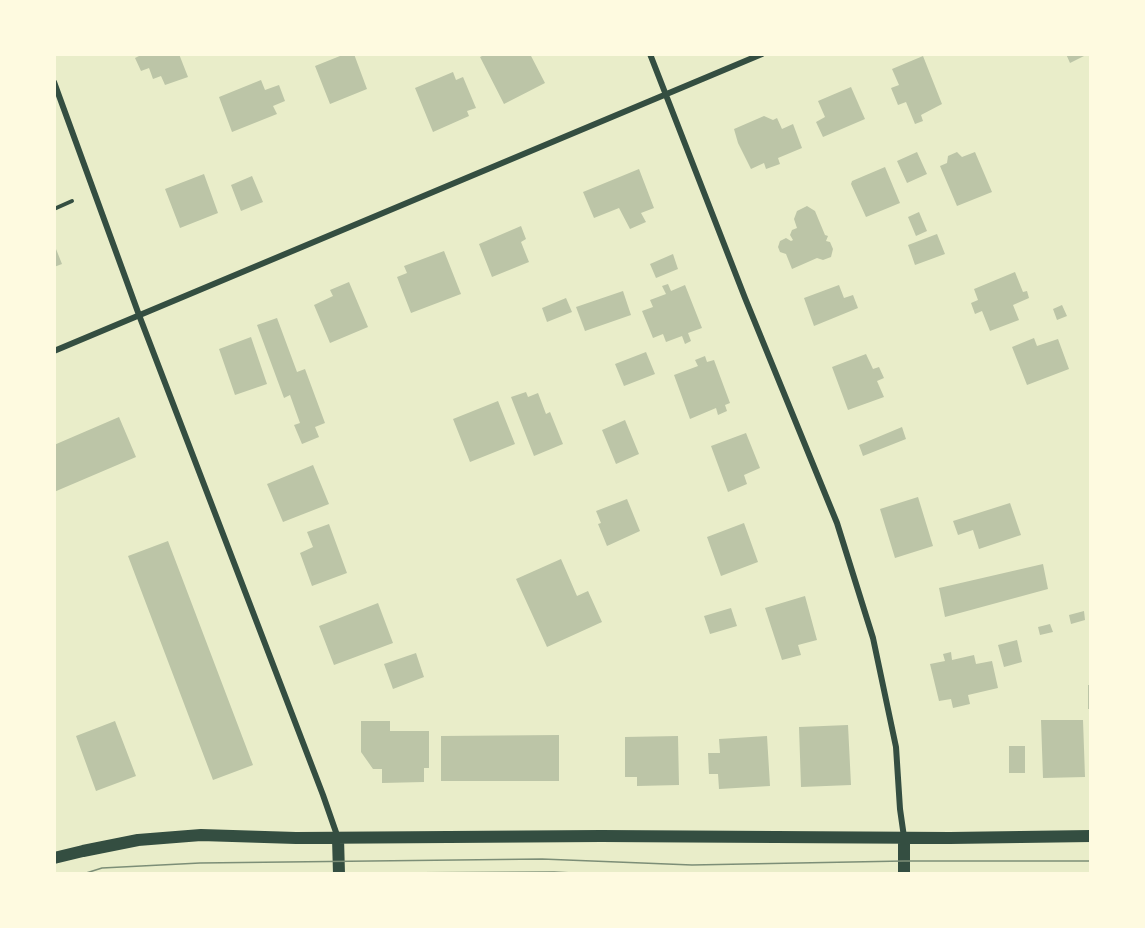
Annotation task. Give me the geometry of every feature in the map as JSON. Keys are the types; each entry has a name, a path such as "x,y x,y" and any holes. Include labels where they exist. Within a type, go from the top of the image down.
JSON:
{"main road":[{"path":"54,858 138,840 201,835 338,838 1091,836"},
{"path":"338,838 339,874"},
{"path":"904,838 904,874"}],"street":[{"path":"650,54 745,298 837,523 876,649 896,747 904,838"},
{"path":"54,351 762,54"},
{"path":"54,82 139,315 338,838"}],"path":[{"path":"54,209 72,201"}],"building":[{"path":"143,54 179,54 188,77 165,85 161,76 153,79 149,68 141,71 135,58"},
{"path":"345,54 354,54 367,89 330,104 315,66"},
{"path":"486,54 530,54 545,83 504,104 480,57"},
{"path":"1066,54 1088,54 1070,63"},
{"path":"923,56 942,104 921,115 923,121 915,124 906,102 898,105 891,88 899,85 892,69"},
{"path":"453,72 456,80 463,77 476,108 467,111 469,116 433,132 415,88"},
{"path":"261,80 265,90 279,85 285,101 273,106 277,114 232,132 219,97"},
{"path":"851,87 865,119 823,137 816,122 825,117 818,101"},
{"path":"764,116 773,120 777,118 782,129 793,124 802,148 778,158 780,164 766,169 764,163 751,169 734,129"},
{"path":"917,152 927,174 907,183 897,161"},
{"path":"957,152 962,157 975,152 992,192 957,206 940,166 947,163 948,156"},
{"path":"885,167 900,203 866,217 851,184 852,181"},
{"path":"639,169 654,208 641,213 646,222 630,229 619,208 594,218 583,192"},
{"path":"204,174 218,213 180,228 165,189"},
{"path":"252,176 263,202 241,211 231,185"},
{"path":"807,206 815,211 825,235 828,236 826,241 830,242 833,249 831,257 823,260 817,258 792,269 786,254 780,252 778,247 780,241 786,238 793,240 790,235 792,230 797,228 794,219 797,211"},
{"path":"919,212 927,231 916,236 908,217"},
{"path":"521,226 526,239 521,242 529,262 492,277 479,244"},
{"path":"937,234 945,254 915,265 908,245"},
{"path":"54,244 62,264 54,267"},
{"path":"444,251 461,294 411,313 397,277 407,273 404,266"},
{"path":"673,254 678,269 656,278 650,264"},
{"path":"1015,272 1023,292 1027,291 1029,298 1013,305 1019,320 990,331 982,311 975,314 971,303 978,300 974,289"},
{"path":"349,282 368,327 330,343 314,305 333,296 330,290"},
{"path":"668,284 671,291 685,285 702,328 688,333 691,341 685,344 682,336 666,342 663,334 653,338 642,311 653,307 650,300 666,294 662,286"},
{"path":"839,285 844,298 853,295 858,308 814,326 804,298"},
{"path":"623,291 631,315 585,331 576,307"},
{"path":"566,298 572,312 547,322 542,308"},
{"path":"1062,305 1067,316 1057,320 1053,309"},
{"path":"277,318 297,372 305,369 325,423 315,427 319,437 302,444 294,425 300,423 290,395 284,398 257,325"},
{"path":"251,337 267,384 235,395 219,349"},
{"path":"1034,338 1037,346 1058,339 1069,369 1027,385 1012,347"},
{"path":"646,352 655,374 624,386 615,364"},
{"path":"866,354 873,369 879,367 884,378 877,381 884,397 848,410 832,367"},
{"path":"705,356 707,362 714,360 730,403 725,405 727,411 718,415 716,408 690,419 674,375 698,366 695,360"},
{"path":"526,392 528,397 538,393 546,414 550,412 563,444 534,456 511,397"},
{"path":"498,401 515,444 470,462 453,419"},
{"path":"119,417 136,457 54,492 54,445"},
{"path":"625,420 639,454 616,464 602,430"},
{"path":"902,427 906,439 863,456 859,445"},
{"path":"746,433 760,468 744,475 747,484 728,492 711,446"},
{"path":"313,465 329,504 283,522 267,484"},
{"path":"918,497 933,546 895,558 880,509"},
{"path":"627,499 640,531 607,546 598,524 601,523 596,511"},
{"path":"1010,503 1021,535 979,549 973,530 958,535 953,521"},
{"path":"744,523 758,562 721,576 707,537"},
{"path":"329,524 347,573 312,586 300,553 313,547 307,532"},
{"path":"168,541 253,765 213,780 128,556"},
{"path":"561,559 577,596 588,591 602,622 547,647 516,579"},
{"path":"1043,564 1048,589 945,617 939,588"},
{"path":"805,596 817,640 798,645 801,655 782,660 765,608"},
{"path":"378,603 393,643 334,665 319,626"},
{"path":"731,608 737,626 710,634 704,616"},
{"path":"1084,611 1085,620 1071,624 1069,615"},
{"path":"1050,624 1053,632 1040,635 1038,627"},
{"path":"1017,640 1022,662 1004,667 998,645"},
{"path":"951,652 952,660 974,655 976,664 992,661 998,688 968,695 970,704 953,708 951,699 939,701 930,664 945,661 943,654"},
{"path":"416,653 424,677 393,689 384,664"},
{"path":"1088,685 1091,685 1091,709 1088,709"},
{"path":"1041,720 1083,720 1085,777 1043,778"},
{"path":"115,721 136,776 96,791 76,736"},
{"path":"361,721 390,721 390,731 429,731 429,768 424,768 424,782 382,783 382,769 373,769 361,752"},
{"path":"848,725 851,785 801,787 799,727"},
{"path":"559,735 559,781 441,781 441,736"},
{"path":"678,736 679,785 637,786 637,777 625,777 625,737"},
{"path":"767,736 770,786 719,789 718,774 709,774 708,753 720,753 719,739"},
{"path":"1009,746 1025,746 1025,773 1009,773"}],"tram line":[{"path":"83,874 102,868 200,863 542,859 692,865 904,861 1091,861"},
{"path":"202,874 554,872 592,874"}]}
